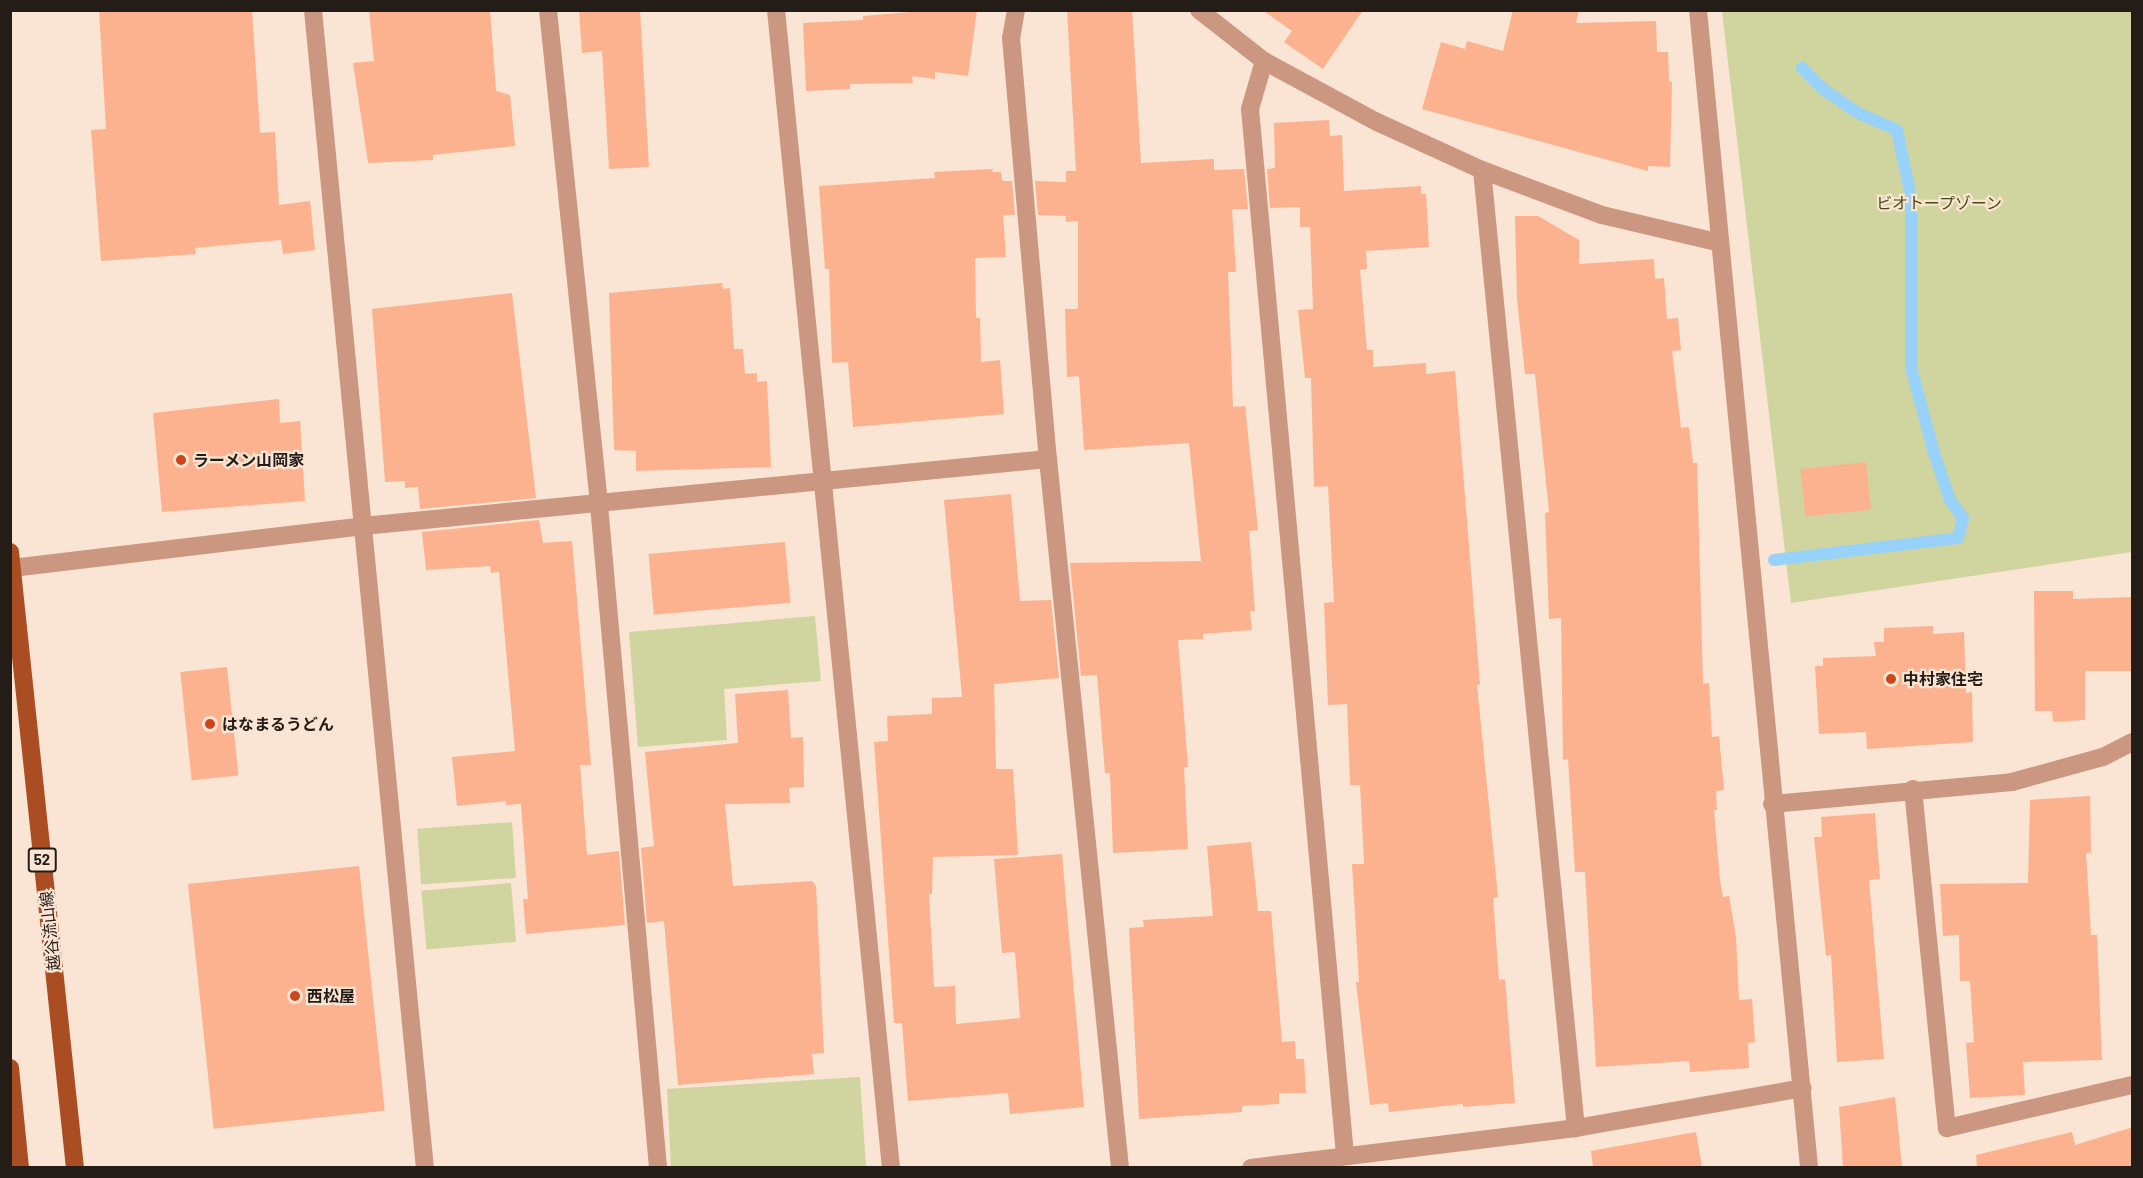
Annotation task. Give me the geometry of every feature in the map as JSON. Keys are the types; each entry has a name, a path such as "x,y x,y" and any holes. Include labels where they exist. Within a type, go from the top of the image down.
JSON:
{"main road":[{"name":"越谷流山線","path":"11,560 75,1167"},
{"path":"10,1068 20,1167"}],"street":[{"path":"313,10 425,1167"},
{"path":"548,10 599,505 657,1167"},
{"path":"776,10 891,1167"},
{"path":"1016,10 1011,38 1048,459 1120,1167"},
{"path":"1199,10 1264,61 1377,122 1482,170 1602,215 1720,243"},
{"path":"1698,10 1772,804 1803,1088 1809,1167"},
{"path":"1264,61 1250,109 1345,1155"},
{"path":"1482,170 1576,1128"},
{"path":"11,560 824,484 1048,459"},
{"path":"1772,804 1913,789 2012,782 2103,757 2133,742"},
{"path":"1913,789 1947,1128 2133,1085"},
{"path":"1251,1167 1576,1128 1803,1088"}],"green space":[{"name":"ビオトープゾーン","path":"1722,11 2132,11 2132,552 1791,603"},
{"path":"815,616 821,681 724,689 727,740 638,747 629,632"},
{"path":"512,822 516,878 421,884 417,829"},
{"path":"511,883 516,942 426,950 421,891"},
{"path":"860,1077 866,1167 671,1167 667,1089"}],"building":[{"path":"99,10 252,10 260,133 275,132 279,205 310,201 315,250 283,254 281,240 195,248 196,254 101,261 91,130 106,129"},
{"path":"369,10 490,10 496,91 510,95 515,146 433,155 433,160 368,163 353,63 374,61"},
{"path":"579,10 640,10 649,167 609,169 602,51 582,53"},
{"path":"934,10 977,10 968,76 935,72 935,79 912,76 913,83 850,84 850,89 806,91 803,23 863,20 863,16"},
{"path":"1067,10 1132,10 1141,163 1214,159 1214,170 1244,169 1248,209 1232,209 1236,272 1228,272 1233,407 1245,406 1258,530 1249,531 1255,611 1250,611 1252,630 1203,634 1203,639 1178,640 1188,767 1184,767 1188,849 1113,853 1110,773 1105,773 1097,675 1081,676 1070,563 1201,561 1189,443 1084,450 1079,376 1067,377 1065,309 1078,309 1078,221 1066,222 1066,216 1038,215 1035,181 1066,182 1066,171 1076,171"},
{"path":"1262,10 1363,10 1323,69 1284,42 1292,31"},
{"path":"1513,10 1579,10 1576,23 1656,21 1657,52 1668,52 1669,82 1672,82 1670,167 1648,166 1648,171 1422,109 1441,42 1465,49 1467,41 1503,51"},
{"path":"1329,120 1330,136 1342,135 1344,191 1421,186 1421,194 1426,194 1429,247 1366,251 1367,269 1360,270 1367,350 1373,350 1373,367 1426,363 1426,374 1455,371 1480,684 1477,685 1498,897 1493,898 1499,980 1505,979 1515,1103 1463,1107 1463,1104 1389,1112 1388,1103 1370,1105 1356,982 1359,982 1352,864 1364,864 1360,785 1350,785 1347,704 1328,705 1324,603 1334,602 1328,486 1314,487 1311,378 1305,378 1298,310 1313,309 1310,227 1300,227 1300,207 1270,208 1267,169 1275,168 1274,123"},
{"path":"993,169 992,172 1001,172 1002,181 1012,181 1015,215 1003,215 1006,257 975,258 976,318 980,318 981,362 1000,360 1004,414 853,427 848,362 832,363 829,269 825,269 819,186 935,178 934,172"},
{"path":"1515,216 1538,216 1579,240 1579,264 1654,259 1655,279 1664,278 1667,319 1678,318 1681,350 1672,351 1681,428 1689,427 1693,463 1697,463 1703,684 1709,683 1712,737 1719,736 1724,790 1716,791 1717,810 1714,810 1720,881 1723,897 1729,896 1736,937 1739,1000 1752,999 1755,1042 1748,1043 1749,1068 1690,1072 1689,1061 1596,1067 1585,872 1575,872 1568,759 1563,760 1561,618 1549,619 1545,513 1549,512 1535,374 1525,374 1517,299"},
{"path":"722,283 723,289 730,288 734,349 743,349 745,374 757,373 757,382 767,381 771,467 636,471 636,451 614,450 609,293"},
{"path":"512,293 536,498 420,509 418,487 405,488 405,481 385,482 372,309"},
{"path":"279,399 280,423 300,421 305,501 162,512 153,413"},
{"path":"1866,462 1871,510 1805,517 1800,469"},
{"path":"1011,494 1020,601 1051,600 1059,678 994,684 996,769 1013,769 1018,855 933,857 932,894 929,894 934,987 955,986 956,1024 1020,1018 1015,952 1002,953 994,859 1062,854 1084,1107 1010,1114 1008,1093 908,1101 902,1023 894,1023 874,742 888,741 887,716 932,714 932,698 962,697 944,500"},
{"path":"539,520 543,543 572,541 591,765 580,765 587,855 619,851 625,925 526,934 523,899 528,899 521,804 506,805 506,801 457,806 452,757 515,751 499,572 491,573 490,566 426,570 422,532"},
{"path":"785,542 790,603 654,615 649,554"},
{"path":"2034,591 2073,591 2073,599 2133,597 2133,671 2085,671 2085,720 2053,722 2052,711 2035,711"},
{"name":"中村家住宅","path":"1933,626 1933,634 1964,632 1966,693 1972,692 1973,742 1867,749 1866,732 1819,734 1815,666 1823,666 1823,658 1876,656 1874,642 1884,642 1884,628"},
{"path":"227,667 238,775 192,780 180,672"},
{"path":"788,690 791,738 803,737 804,787 789,788 790,803 725,804 733,886 812,881 816,886 824,1053 812,1054 814,1074 678,1085 664,921 647,923 641,848 654,846 645,752 738,743 735,694"},
{"path":"2090,796 2091,853 2086,853 2091,935 2097,935 2102,1060 2023,1062 2025,1095 1970,1098 1966,1043 1974,1042 1970,981 1960,981 1959,935 1943,936 1940,884 2028,883 2030,800"},
{"path":"1875,813 1880,879 1869,880 1884,1059 1837,1062 1831,955 1826,956 1814,837 1822,837 1821,817"},
{"path":"1251,842 1258,911 1271,911 1282,1042 1295,1041 1296,1059 1304,1059 1306,1093 1279,1093 1279,1104 1242,1106 1242,1112 1139,1119 1129,928 1144,927 1143,920 1213,916 1207,846"},
{"path":"359,866 385,1111 214,1129 188,884"},
{"path":"1895,1097 1902,1167 1843,1167 1839,1107"},
{"path":"2133,1127 2133,1167 1977,1167 1976,1155 2072,1132 2075,1145"},
{"path":"1696,1132 1702,1167 1593,1167 1591,1151"}],"waterway":[{"path":"1774,560 1958,538 1963,518 1950,500 1934,453 1911,367 1911,197 1897,130 1858,113 1823,89 1802,68"}],"place":[{"name":"ラーメン山岡家","path":"181,460"},
{"name":"中村家住宅","path":"1891,679"},
{"name":"はなまるうどん","path":"210,724"},
{"name":"西松屋","path":"295,996"}]}
